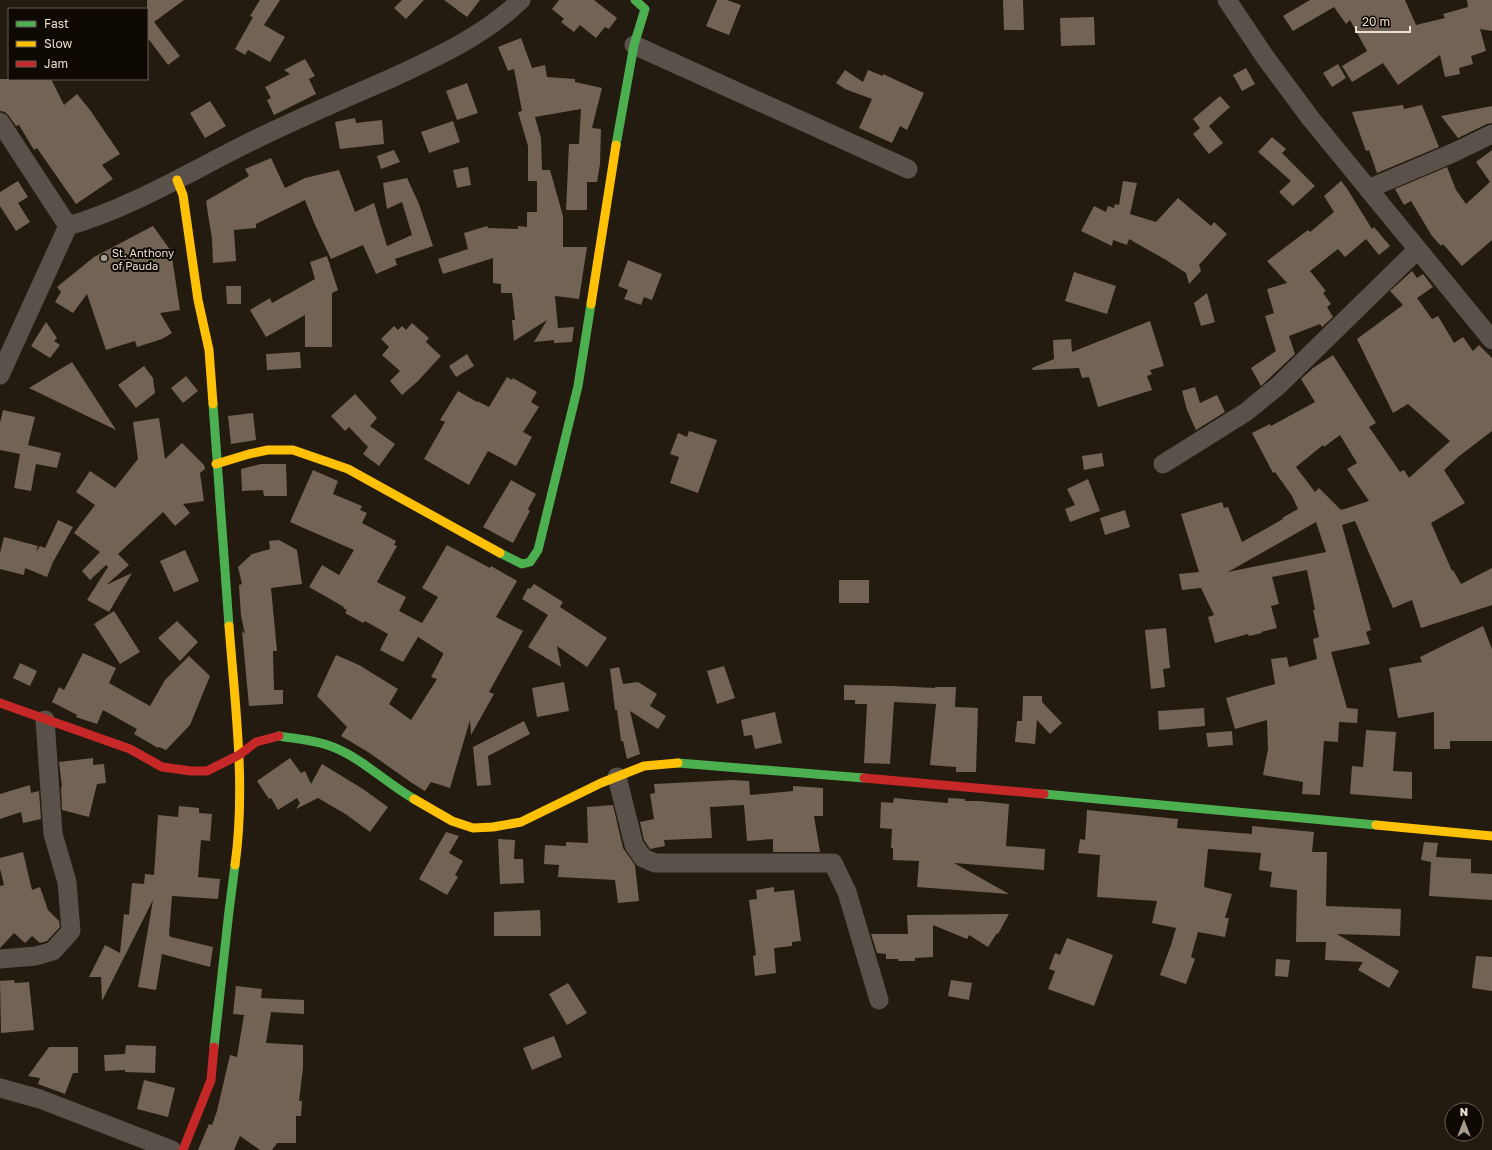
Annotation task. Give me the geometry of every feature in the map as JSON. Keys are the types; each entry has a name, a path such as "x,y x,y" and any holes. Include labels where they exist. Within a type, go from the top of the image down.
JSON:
{"street":[{"path":"0,376 68,226 91,219 177,180 255,140 428,61 474,36 513,8 521,0"},
{"path":"1227,0 1265,57 1311,119 1492,340"},
{"path":"216,464 268,450 293,450 348,469 511,559 522,564 530,562 538,550 578,386 603,222 634,45 644,3"},
{"path":"634,45 908,169"},
{"path":"0,122 68,226"},
{"path":"1368,189 1455,152 1492,134"},
{"path":"177,180 183,195 198,300 209,350 238,755 239,839 229,911 211,1080 183,1150"},
{"path":"1163,464 1246,412 1279,385 1417,250"},
{"path":"0,703 130,750 162,767 192,771 207,771 238,755 256,742 278,736 315,740 334,747 361,762 410,797 452,821 473,828 493,827 520,822 601,783 644,766 679,763 1030,792 1492,836"},
{"path":"0,959 36,956 53,951 71,931 67,882 53,834 45,720"},
{"path":"617,777 634,845 643,858 655,863 833,863 847,892 880,1000"},
{"path":"0,1088 40,1100 172,1150"}],"building":[{"path":"147,0 184,0 154,22 180,56 168,65 148,38"},
{"path":"260,0 280,0 264,25 285,37 270,62 248,50 245,55 235,49 253,17 250,16"},
{"path":"402,0 424,0 406,19 394,8"},
{"path":"444,0 480,0 467,17"},
{"path":"559,0 594,0 617,18 609,29 605,27 596,38 580,25 574,32 561,22 564,19 552,9"},
{"path":"717,0 727,0 741,5 729,35 706,26"},
{"path":"1003,0 1023,0 1024,30 1004,30"},
{"path":"1310,0 1405,0 1416,25 1445,18 1443,14 1468,7 1467,0 1492,0 1492,31 1480,29 1486,51 1471,56 1473,64 1459,68 1460,74 1445,77 1440,55 1398,85 1383,63 1352,82 1342,66 1367,51 1350,20 1346,24 1334,7 1293,31 1283,16"},
{"path":"1094,17 1095,45 1061,46 1060,18"},
{"path":"521,38 532,68 545,65 547,77 575,79 575,82 602,88 592,128 601,129 600,164 597,182 587,182 587,210 566,210 569,144 579,144 581,109 535,117 541,138 542,170 550,170 563,216 563,247 587,247 579,299 555,296 558,328 574,327 572,342 554,343 554,340 534,342 547,320 514,341 512,320 515,320 512,293 501,293 501,284 493,283 493,258 443,274 438,259 468,249 464,233 487,226 488,228 518,229 518,226 527,227 527,212 537,212 537,181 528,181 528,146 518,112 522,111 514,69 508,71 498,47"},
{"path":"305,59 315,76 309,79 316,94 274,115 267,100 271,98 265,87 290,74 284,70"},
{"path":"1338,64 1346,78 1332,87 1323,73"},
{"path":"1246,68 1255,84 1242,91 1233,75"},
{"path":"845,70 863,82 868,70 883,76 883,74 924,93 907,130 900,126 892,143 859,128 872,99 845,89 836,83"},
{"path":"0,79 52,80 64,105 77,94 90,110 120,154 102,165 113,179 76,204 37,148 34,150 19,125 16,126 5,112 0,111"},
{"path":"467,83 478,113 457,120 446,91"},
{"path":"1220,96 1230,107 1209,126 1223,143 1209,154 1193,134 1200,128 1193,119"},
{"path":"210,101 226,126 205,138 190,113"},
{"path":"1403,105 1404,109 1422,105 1439,147 1377,173 1369,150 1366,151 1352,112"},
{"path":"1492,106 1492,123 1458,138 1441,116"},
{"path":"355,118 356,123 382,120 384,144 340,149 335,122"},
{"path":"453,121 460,142 429,153 421,132"},
{"path":"1272,137 1286,149 1282,153 1315,186 1293,206 1279,192 1291,181 1258,152"},
{"path":"394,150 400,162 381,169 377,156"},
{"path":"1492,150 1492,240 1462,266 1443,244 1441,246 1432,236 1411,201 1404,205 1395,189 1447,167 1456,190 1466,204 1490,182 1476,162"},
{"path":"271,158 285,188 305,178 339,170 355,212 374,203 387,246 412,235 402,202 387,209 383,183 407,178 419,204 433,246 395,259 397,265 376,274 363,245 331,259 305,200 256,224 256,228 234,230 236,261 213,263 212,239 206,201 249,176 245,169"},
{"path":"468,167 471,185 457,188 453,170"},
{"path":"18,181 28,197 18,203 30,222 16,231 0,206 0,192"},
{"path":"1123,181 1137,183 1130,214 1156,222 1178,198 1211,226 1214,222 1227,234 1199,265 1201,271 1189,284 1186,273 1129,239 1127,245 1113,240 1112,246 1081,231 1094,206 1106,212 1108,206 1114,208 1115,204 1119,205"},
{"path":"1341,181 1372,229 1374,227 1390,246 1379,255 1366,239 1345,257 1338,249 1310,271 1326,291 1323,293 1331,304 1327,307 1333,317 1322,327 1320,324 1289,336 1295,354 1261,386 1251,368 1276,351 1265,316 1274,313 1267,289 1287,283 1267,261 1308,230 1310,232 1334,212 1324,196"},
{"path":"153,226 171,251 180,310 160,313 172,333 162,339 137,347 135,341 106,350 87,294 73,313 55,302 61,292 57,287 94,257"},
{"path":"327,256 338,290 332,293 332,347 305,347 305,315 266,337 250,310 270,298 272,303 315,279 310,262"},
{"path":"628,260 662,274 652,300 644,297 641,305 624,299 628,290 618,286"},
{"path":"1412,271 1417,278 1423,274 1433,287 1417,298 1432,319 1438,316 1454,343 1463,337 1473,351 1479,345 1492,358 1492,431 1458,457 1444,470 1465,503 1431,523 1452,571 1453,570 1461,584 1492,568 1492,605 1421,628 1412,600 1393,608 1355,521 1342,525 1371,630 1366,632 1370,644 1331,652 1347,708 1358,709 1357,723 1339,722 1338,742 1324,741 1320,795 1302,794 1303,782 1263,775 1268,749 1267,720 1235,729 1226,698 1275,684 1271,659 1287,657 1289,667 1317,659 1313,639 1319,637 1307,570 1272,577 1279,604 1271,606 1277,628 1261,632 1262,633 1249,636 1248,634 1215,643 1208,617 1214,615 1201,588 1182,590 1179,574 1199,572 1181,514 1222,502 1224,508 1228,507 1242,542 1298,509 1292,496 1275,472 1273,473 1252,433 1270,424 1271,426 1315,402 1301,379 1313,368 1333,355 1376,423 1369,427 1400,472 1404,470 1409,478 1450,441 1408,404 1393,413 1357,339 1403,305 1390,291","holes":["1340,435 1357,463 1347,469 1369,501 1341,510 1319,488 1315,492 1296,467 1323,445 1324,447","1316,522 1326,552 1228,572"]},
{"path":"1074,272 1116,286 1107,314 1065,301"},
{"path":"226,286 241,286 241,304 227,304"},
{"path":"1207,293 1215,322 1201,326 1194,303"},
{"path":"1150,321 1164,366 1150,370 1152,374 1147,376 1152,390 1098,407 1089,377 1082,378 1079,368 1033,370 1032,368 1054,359 1053,340 1071,339 1072,352"},
{"path":"46,322 57,338 54,341 60,345 50,358 31,346"},
{"path":"412,323 429,338 426,342 441,356 418,381 402,395 390,381 400,371 382,355 389,347 381,339 394,326 398,330 402,326 406,330"},
{"path":"300,352 301,368 267,370 266,354"},
{"path":"467,354 474,366 456,377 449,366"},
{"path":"72,362 116,430 29,388"},
{"path":"144,366 153,378 155,393 136,408 118,385"},
{"path":"186,376 198,391 183,403 171,388"},
{"path":"507,377 512,380 513,378 537,392 531,402 539,407 523,432 532,437 516,466 488,451 469,485 424,459 445,422 440,420 458,391 489,407"},
{"path":"1195,387 1200,403 1217,395 1225,412 1196,430 1187,410 1182,391"},
{"path":"355,394 377,418 370,426 395,444 379,466 363,454 368,447 349,427 345,431 331,416"},
{"path":"3,410 35,417 28,445 61,453 57,468 36,464 31,491 14,488 20,454 0,450 0,423"},
{"path":"253,413 256,440 231,444 228,416"},
{"path":"159,418 165,459 182,443 204,465 205,469 200,473 204,501 183,504 190,513 175,526 163,512 118,554 129,565 106,585 132,573 109,612 87,600 108,567 106,565 90,580 82,571 100,552 74,533 95,505 76,492 90,471 115,488 138,459 133,422"},
{"path":"689,431 717,440 698,493 670,483 679,457 670,454 678,433 687,437"},
{"path":"1102,453 1104,466 1084,470 1082,456"},
{"path":"261,464 286,464 287,496 264,496 263,490 242,491 241,469"},
{"path":"313,470 338,481 333,494 362,506 360,510 367,513 362,523 396,541 394,545 397,546 377,582 406,597 399,611 422,623 438,597 422,588 447,545 490,568 491,566 517,581 496,617 523,631 489,692 494,694 471,735 470,720 450,788 431,782 425,791 368,752 341,736 347,727 317,696 336,655 359,665 398,689 389,704 411,720 437,679 431,677 443,653 418,637 403,662 380,650 388,634 365,621 363,623 345,613 347,610 343,608 344,607 309,587 322,565 339,575 354,550 290,522"},
{"path":"1088,479 1100,511 1070,522 1065,509 1075,505 1067,489"},
{"path":"511,480 536,494 528,509 530,511 513,543 483,527"},
{"path":"1125,510 1130,527 1105,535 1100,518"},
{"path":"58,520 73,527 53,562 47,577 25,568 24,575 0,569 0,553 4,537 38,546 36,552 40,546 45,548"},
{"path":"279,540 297,550 302,584 271,588 277,651 273,651 274,690 283,690 283,704 249,706 242,631 245,634 241,616 239,585 242,584 238,567 252,554 270,549 269,541"},
{"path":"185,550 199,581 174,592 160,561"},
{"path":"839,580 869,580 869,603 839,603"},
{"path":"534,584 563,602 560,607 607,638 587,667 557,646 561,667 528,647 548,615 522,599 528,588 530,589"},
{"path":"114,611 140,652 120,664 94,624"},
{"path":"177,621 198,642 180,661 158,638"},
{"path":"1483,626 1492,649 1492,741 1450,741 1450,749 1434,749 1434,712 1398,718 1389,668 1422,662 1420,657"},
{"path":"1166,628 1170,668 1163,669 1165,687 1151,689 1145,630"},
{"path":"83,653 116,668 109,683 150,706 165,680 189,656 210,676 190,725 166,750 159,747 158,748 134,734 137,729 103,710 97,724 76,717 77,715 52,702 59,687 64,690"},
{"path":"20,663 37,671 30,686 13,678"},
{"path":"724,666 735,698 717,704 707,671"},
{"path":"619,667 623,684 638,682 657,694 650,706 666,716 658,729 630,711 640,754 627,759 623,741 621,741 617,710 615,710 610,669"},
{"path":"564,682 569,711 537,717 532,688"},
{"path":"844,685 935,688 956,687 955,707 978,708 976,772 956,772 956,767 930,765 936,704 894,702 890,764 864,763 867,704 855,704 855,700 844,700"},
{"path":"1023,696 1042,696 1042,702 1062,723 1050,734 1037,720 1035,744 1015,742 1017,721 1022,721"},
{"path":"1204,708 1205,726 1159,730 1158,711"},
{"path":"775,712 782,743 755,749 752,735 744,736 741,720"},
{"path":"524,721 530,734 488,756 491,785 477,786 473,747"},
{"path":"1366,730 1396,732 1393,771 1412,772 1412,799 1350,794 1352,766 1363,767"},
{"path":"1232,731 1233,745 1208,747 1206,733"},
{"path":"93,758 93,765 104,764 106,783 97,784 89,817 62,810 62,787 59,762"},
{"path":"290,758 301,773 305,771 311,784 322,764 363,789 388,807 370,832 347,815 318,798 296,809 300,803 297,798 278,810 271,798 269,799 257,781"},
{"path":"733,780 749,781 750,795 793,791 793,786 823,788 823,816 814,816 820,852 773,852 773,839 747,841 744,805 710,807 712,838 664,840 665,846 650,849 644,840 640,822 654,819 650,794 655,793 654,784"},
{"path":"30,785 31,793 39,791 41,819 23,823 21,812 0,819 0,794"},
{"path":"894,798 948,803 948,798 965,799 965,801 1009,804 1006,846 1045,849 1044,870 954,863 1009,894 917,887 919,861 893,860 893,848 891,848 892,829 880,828 881,802 893,803"},
{"path":"613,805 623,848 635,865 639,901 618,903 615,880 558,877 559,865 544,864 545,845 566,846 566,842 588,843 587,807"},
{"path":"179,806 199,808 199,813 212,814 210,841 201,840 198,877 220,879 218,899 172,896 169,935 171,937 213,947 210,967 162,954 156,990 138,987 153,900 102,1001 101,977 89,977 105,945 120,953 124,914 129,915 132,883 144,884 145,874 154,875 158,815 178,817"},
{"path":"1087,810 1178,819 1177,828 1252,834 1252,826 1314,832 1312,852 1327,852 1326,906 1401,909 1400,936 1337,934 1399,971 1389,988 1358,970 1363,962 1325,960 1326,942 1296,942 1297,890 1270,887 1272,872 1259,870 1261,853 1208,849 1204,887 1232,894 1225,918 1229,918 1225,937 1198,932 1191,957 1195,959 1186,984 1160,975 1176,928 1152,923 1157,901 1097,897 1100,855 1078,853 1080,839 1085,840"},
{"path":"446,832 459,836 449,853 463,861 455,875 458,877 447,895 419,879"},
{"path":"498,839 515,840 514,859 523,859 524,883 500,884"},
{"path":"1424,842 1438,843 1436,857 1471,859 1471,873 1492,874 1492,900 1429,896 1431,862 1421,860"},
{"path":"23,852 32,890 40,887 48,910 59,921 60,927 47,941 40,943 32,936 25,943 14,933 0,948 0,886 4,885 0,869 0,858"},
{"path":"774,887 774,892 794,890 801,941 792,942 792,946 774,948 776,973 755,976 753,956 756,955 749,900 757,899 756,890"},
{"path":"540,910 541,936 494,936 494,912"},
{"path":"1009,914 998,934 997,933 988,947 969,935 967,939 933,925 933,957 915,958 915,961 886,959 886,954 877,953 871,934 908,934 907,915"},
{"path":"1067,938 1113,955 1094,1006 1048,989 1055,971 1049,969 1055,953 1060,955"},
{"path":"1476,956 1492,957 1492,991 1472,988"},
{"path":"1276,959 1290,960 1288,977 1275,976"},
{"path":"14,980 15,983 29,982 34,1030 1,1033 0,981"},
{"path":"951,980 972,983 969,1000 948,996"},
{"path":"568,983 587,1013 567,1025 549,994"},
{"path":"236,986 262,989 261,998 304,1000 304,1014 271,1012 266,1043 303,1045 303,1068 299,1101 302,1101 301,1116 296,1116 296,1143 277,1143 272,1150 260,1150 240,1136 234,1150 198,1150 209,1124 212,1125 217,1111 230,1055 237,1057 244,1015 233,1014"},
{"path":"554,1036 562,1057 532,1070 523,1048"},
{"path":"126,1045 156,1046 155,1073 125,1072 125,1070 105,1071 104,1055 125,1054"},
{"path":"49,1047 78,1047 78,1073 73,1073 65,1094 38,1084 40,1078 28,1076"},
{"path":"144,1080 175,1088 168,1117 137,1109"}],"traffic: fast":[{"path":"616,145 634,45 645,9 635,0"},
{"path":"500,553 522,564 530,562 538,550 578,386 591,304"},
{"path":"213,404 229,626"},
{"path":"279,736 320,743 344,752 414,799"},
{"path":"678,763 864,778"},
{"path":"1044,794 1376,825"},
{"path":"214,1047 235,865"}],"traffic: slow":[{"path":"591,304 616,145"},
{"path":"177,180 183,195 198,300 209,350 213,404"},
{"path":"216,464 268,450 293,450 348,469 500,553"},
{"path":"229,626 240,776 240,806 235,865"},
{"path":"414,799 452,821 473,828 493,827 521,822 601,783 644,766 678,763"},
{"path":"1376,825 1492,836"}],"traffic: jam":[{"path":"0,703 130,749 162,767 191,771 207,771 239,755 256,742 279,736"},
{"path":"864,778 1044,794"},
{"path":"183,1150 211,1080 214,1047"}],"place":[{"name":"St. Anthony of Pauda","path":"104,258"}]}
